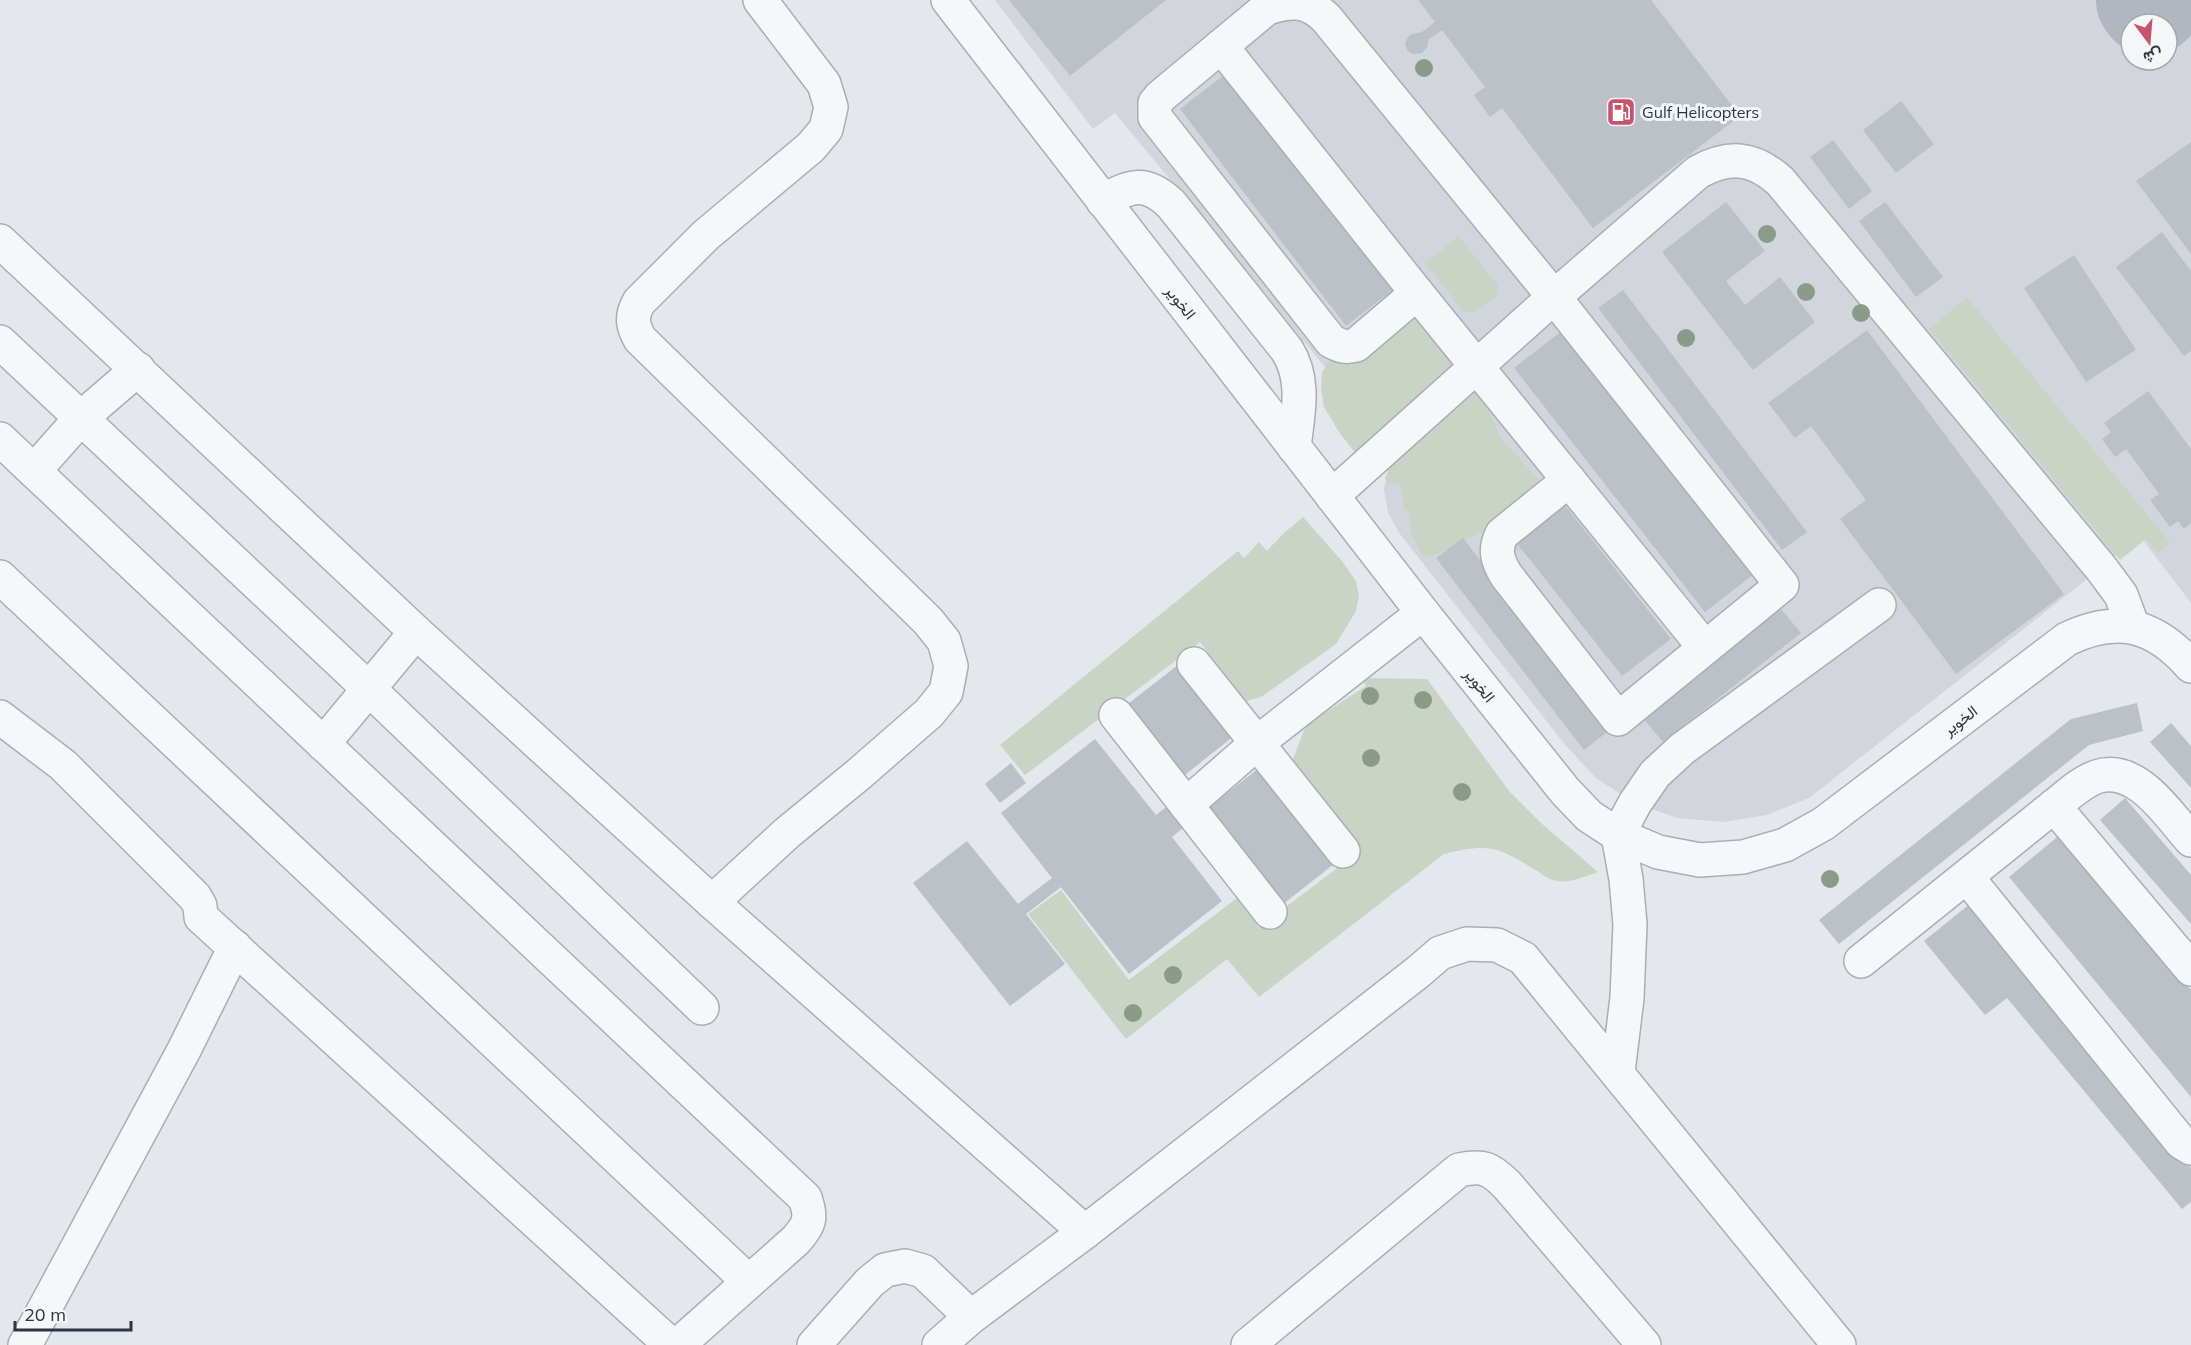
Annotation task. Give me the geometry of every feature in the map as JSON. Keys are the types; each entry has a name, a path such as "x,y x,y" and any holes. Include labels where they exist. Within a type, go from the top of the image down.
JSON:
{"street":[{"path":"712,902 787,833 929,712 946,692 951,666 944,641 927,621 648,347 633,328 632,314 639,302 706,235 811,147 826,129 831,107 824,84 760,0"},
{"name":"الخوير","path":"948,0 1423,613 1565,791 1589,816 1618,835 1658,852 1700,860 1743,857 1785,845 1822,824 2067,639 2088,629 2110,625 2133,627 2155,636 2189,660"},
{"path":"1417,293 1356,345 1339,346 1331,341 1155,117 1155,103 1267,8 1282,1 1299,1 1314,6 1554,297 1782,585 1618,719 1506,575 1497,560 1498,542 1502,534 1569,480"},
{"path":"1221,46 1417,293 1705,648"},
{"path":"1332,496 1554,297 1698,172 1715,164 1734,160 1752,163 1768,170 1780,181 2112,581 2128,610 2133,627"},
{"path":"1103,201 1123,189 1136,187 1161,194 1287,350 1298,370 1300,393 1294,447"},
{"path":"0,242 416,632 712,902 1085,1232"},
{"path":"0,342 369,689 702,1008"},
{"path":"34,471 81,418 138,369"},
{"path":"0,439 805,1198 810,1213 807,1228 678,1345"},
{"path":"0,577 748,1281"},
{"path":"1618,1072 1627,999 1630,924 1626,879 1618,835 1648,783 1669,760 1879,605"},
{"path":"1186,805 1257,743 1423,613"},
{"path":"324,744 416,632"},
{"path":"1194,664 1343,851"},
{"path":"1116,715 1270,912"},
{"path":"0,717 63,765 195,897 200,906 201,917 671,1345"},
{"path":"1861,961 2054,806 2095,777 2120,776 2142,786 2191,840"},
{"path":"2054,806 2191,969"},
{"path":"1967,877 2181,1142 2191,1148"},
{"path":"939,1345 971,1317 1085,1232 1440,953 1467,944 1497,945 1523,958 1839,1345"},
{"path":"25,1345 184,1050 235,947"},
{"path":"1248,1345 1459,1170 1477,1166 1494,1172 1507,1185 1644,1345"},
{"path":"814,1345 870,1282 885,1270 905,1266 923,1271 971,1317"}],"shaded area":[{"path":"995,0 2191,0 2191,603 2139,535 2101,568 1809,798 1767,815 1723,822 1677,818 1635,803 1597,779 1566,746 1400,534 1388,513 1384,489 1389,465 1377,430 1115,113 1093,129"}],"green space":[{"path":"1459,236 1498,286 1496,297 1474,312 1463,311 1425,263"},
{"path":"1967,297 2170,542 2158,553 2146,539 2120,560 1929,329"},
{"path":"1418,307 1485,401 1502,441 1541,482 1534,542 1522,551 1514,552 1486,530 1431,557 1422,555 1411,534 1410,514 1404,507 1401,485 1388,483 1385,478 1389,471 1360,459 1339,432 1324,407 1321,388 1322,372 1334,355"},
{"path":"1303,517 1342,561 1356,581 1359,596 1356,611 1336,644 1261,697 1246,701 1200,642 1025,775 1000,745 1238,551 1244,558 1259,542 1267,551"},
{"path":"1361,678 1427,679 1509,791 1541,823 1598,872 1583,878 1557,881 1547,878 1520,860 1499,851 1480,848 1444,854 1259,997 1227,959 1126,1039 1028,914 1061,890 1129,980 1237,898 1259,927 1360,851 1292,762 1306,725 1366,686"}],"building":[{"path":"1009,0 1166,0 1070,76"},
{"name":"Gulf Helicopters","path":"1418,0 1651,0 1740,116 1593,228 1502,108 1490,117 1474,95 1485,87 1442,30 1428,40 1428,46 1422,53 1412,54 1407,50 1405,43 1408,37 1422,32 1435,22"},
{"path":"1228,72 1395,288 1346,326 1180,109"},
{"path":"1901,101 1934,144 1896,173 1863,130"},
{"path":"1833,140 1872,191 1849,209 1810,157"},
{"path":"2191,142 2191,254 2136,181"},
{"path":"1726,202 1765,251 1726,281 1745,305 1780,277 1815,322 1753,370 1662,252"},
{"path":"1885,202 1943,277 1916,297 1859,221"},
{"path":"2162,232 2191,271 2191,351 2184,356 2116,267"},
{"path":"2074,255 2136,350 2086,382 2024,288"},
{"path":"1623,290 1807,532 1782,550 1598,308"},
{"path":"1563,330 1754,574 1705,612 1514,368"},
{"path":"1867,330 2064,594 1956,674 1840,519 1866,500 1811,426 1795,438 1768,403"},
{"path":"2148,391 2191,449 2191,523 2184,529 2178,521 2170,527 2150,500 2159,494 2126,449 2115,457 2102,439 2111,432 2104,423"},
{"path":"1563,503 1671,639 1622,676 1515,541"},
{"path":"1463,538 1611,729 1584,750 1436,558"},
{"path":"1781,609 1801,633 1663,742 1643,718"},
{"path":"1178,665 1234,736 1181,778 1124,707"},
{"path":"2137,703 2143,731 2089,745 1839,944 1819,920 2071,719"},
{"path":"2171,723 2191,746 2191,788 2150,742"},
{"path":"1095,739 1156,815 1166,807 1183,828 1172,837 1222,901 1129,974 1061,887 1026,914 1065,964 1010,1006 913,883 967,841 1018,904 1052,878 1001,813"},
{"path":"1011,763 1026,783 1000,803 985,784"},
{"path":"1259,768 1334,864 1282,905 1208,808"},
{"path":"2125,798 2191,875 2191,924 2100,820"},
{"path":"2062,833 2191,990 2191,1097 2009,877"},
{"path":"1971,903 2191,1168 2191,1202 2182,1209 2007,998 1985,1015 1924,941"}],"place":[{"name":"Gulf Helicopters","path":"1621,112"}]}
